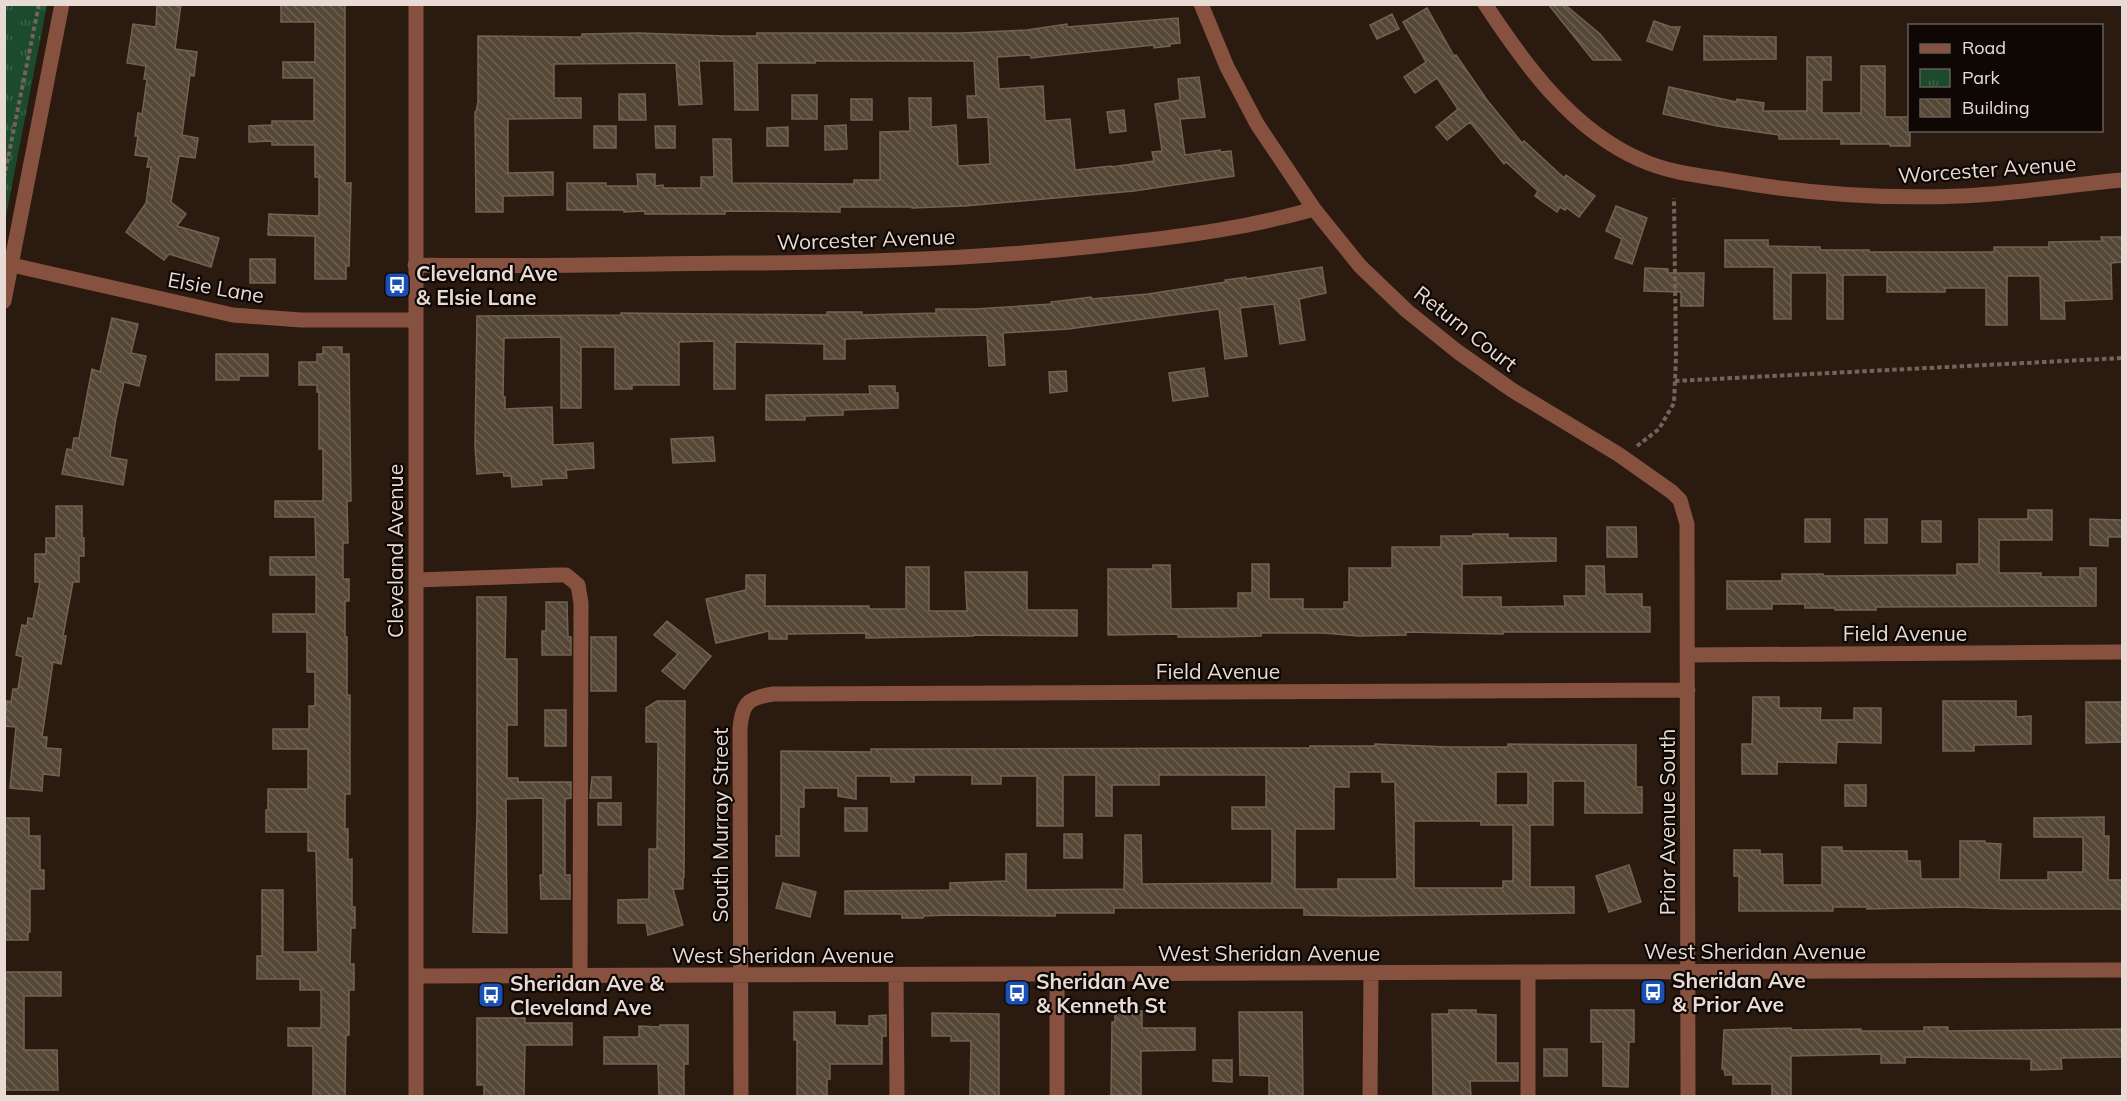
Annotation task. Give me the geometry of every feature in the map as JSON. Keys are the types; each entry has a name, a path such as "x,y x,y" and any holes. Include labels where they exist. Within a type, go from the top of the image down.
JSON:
{"street":[{"path":"4,301 62,4"},
{"name":"Cleveland Avenue","path":"416,4 416,1096"},
{"name":"Return Court","path":"1200,4 1227,67 1257,124 1314,209 1360,266 1407,311 1458,352 1512,390 1618,454 1680,500 1687,525 1688,655"},
{"name":"Worcester Avenue","path":"1485,4 1531,69 1563,105 1602,138 1641,160 1677,172 1764,187 1835,195 1910,198 2001,193 2122,180"},
{"name":"Worcester Avenue","path":"415,265 802,263 936,259 1073,249 1150,240 1221,230 1314,209"},
{"name":"Elsie Lane","path":"12,265 233,315 301,320 415,320"},
{"path":"416,580 566,575 578,585 581,603 580,976"},
{"name":"Field Avenue","path":"1688,655 2122,652"},
{"name":"Prior Avenue South","path":"1688,655 1688,1096"},
{"name":"Field Avenue","path":"749,701 765,695 785,693 1688,690"},
{"name":"South Murray Street","path":"741,1096 740,729 741,715 749,701"},
{"name":"West Sheridan Avenue","path":"416,976 2122,970"},
{"path":"1370,1096 1371,973"},
{"path":"1528,973 1528,1096"},
{"path":"896,975 897,1096"},
{"path":"1057,1096 1058,975"}],"path":[{"path":"4,178 39,4"},
{"path":"1618,454 1634,448 1659,429 1674,403 1674,198"},
{"path":"1675,381 2122,358"}],"green space":[{"path":"4,5 47,5 5,221"}],"building":[{"path":"157,4 181,4 175,49 197,52 194,76 190,75 182,135 198,138 195,158 179,156 171,202 186,214 177,226 219,238 211,267 169,254 164,260 126,232 146,203 151,167 147,167 149,157 135,155 138,113 142,114 147,79 144,79 146,66 127,63 133,24 156,27"},
{"path":"345,4 345,183 351,183 349,266 346,266 346,279 315,279 315,236 268,235 269,214 319,216 319,177 315,177 315,145 272,145 272,141 249,142 249,126 272,125 272,121 314,121 314,78 283,78 283,62 315,62 315,22 281,22 281,5"},
{"path":"1548,4 1564,4 1600,34 1621,60 1593,60"},
{"path":"1427,8 1454,56 1456,55 1487,100 1522,143 1524,141 1564,178 1566,175 1595,196 1579,217 1567,208 1565,210 1560,207 1557,212 1535,196 1538,191 1506,162 1504,164 1470,122 1447,140 1436,127 1458,109 1437,78 1415,93 1404,77 1426,62 1403,22"},
{"path":"1392,14 1399,29 1377,39 1370,25"},
{"path":"1178,18 1180,43 1170,44 1170,46 1154,48 1154,45 1031,58 1030,55 997,57 999,89 1043,86 1045,121 1070,119 1075,170 1154,161 1152,152 1162,151 1155,104 1180,100 1178,79 1199,77 1205,117 1180,119 1185,155 1220,150 1220,152 1231,151 1234,176 1134,191 965,206 840,207 840,212 725,211 725,214 645,214 645,211 567,210 567,183 638,186 637,174 655,174 655,186 701,188 701,177 714,177 713,139 731,139 732,183 854,184 854,180 880,180 880,132 910,131 909,98 931,98 931,127 956,125 958,166 990,164 988,117 968,118 967,96 976,96 974,61 757,63 758,110 735,110 734,61 699,61 702,104 679,105 676,63 554,64 554,98 581,98 581,118 508,119 508,173 553,172 553,195 503,196 503,212 476,212 475,112 478,102 478,36 582,37 582,34 639,33 757,36 757,33 961,33"},
{"path":"1654,21 1671,27 1680,27 1672,50 1647,41"},
{"path":"1704,36 1776,37 1776,59 1704,60"},
{"path":"1807,57 1831,57 1831,80 1822,80 1822,113 1861,113 1861,66 1885,66 1885,117 1908,117 1910,146 1841,144 1841,139 1779,139 1779,135 1717,126 1663,114 1669,87 1736,102 1737,99 1764,103 1763,111 1807,111"},
{"path":"619,94 645,94 646,120 619,120"},
{"path":"792,95 817,95 817,119 792,119"},
{"path":"851,99 872,99 872,120 851,120"},
{"path":"1124,110 1126,131 1110,133 1107,112"},
{"path":"846,125 847,149 825,150 825,126"},
{"path":"594,126 616,126 616,148 594,148"},
{"path":"655,126 675,126 675,148 656,148"},
{"path":"788,127 788,146 767,146 767,128"},
{"path":"1616,206 1647,218 1632,264 1615,258 1622,239 1606,231"},
{"path":"2101,237 2122,237 2122,262 2111,263 2112,299 2064,301 2065,319 2041,319 2040,276 2007,276 2007,325 1986,325 1986,288 1945,288 1945,292 1887,292 1887,275 1843,275 1843,319 1827,319 1827,273 1791,273 1791,319 1774,319 1774,267 1725,267 1725,240 1768,240 1768,246 1820,247 1820,250 1994,252 1994,247 2049,247 2049,242 2102,241"},
{"path":"250,259 275,259 275,283 250,283"},
{"path":"1322,267 1326,293 1299,299 1305,340 1280,344 1274,304 1240,308 1247,356 1225,359 1219,309 1068,329 1003,333 1005,365 989,366 987,335 845,339 845,359 824,359 824,344 735,342 735,389 714,389 714,341 679,342 679,385 632,385 632,389 615,389 615,347 581,347 581,408 561,408 561,337 504,338 503,397 505,397 505,409 552,407 553,445 593,443 594,468 566,470 567,478 541,479 542,485 512,487 511,476 504,476 503,472 477,474 475,446 477,316 621,315 621,313 827,315 827,312 862,312 862,315 936,313 936,309 1052,304 1051,302 1091,297 1091,299 1148,294 1226,282 1225,280"},
{"path":"1645,268 1668,269 1668,273 1704,273 1703,306 1681,306 1681,292 1644,291"},
{"path":"112,318 138,324 131,353 146,356 139,386 124,382 116,418 110,457 127,460 123,485 62,474 67,449 72,450 74,438 79,438 92,369 100,372"},
{"path":"323,347 342,347 342,354 349,354 351,501 347,501 348,543 343,543 343,579 349,579 349,601 345,601 345,637 347,637 347,695 350,695 350,794 345,794 345,829 348,829 348,860 352,859 352,907 355,907 355,928 351,928 350,964 354,964 354,990 349,990 345,1096 313,1096 313,1046 288,1046 288,1028 321,1028 321,990 300,990 300,979 257,979 257,956 262,956 262,890 283,890 283,952 318,952 316,851 308,851 308,832 266,832 266,810 268,810 268,789 308,789 308,749 273,749 273,729 309,729 309,706 315,706 315,672 307,672 307,632 273,632 273,614 316,614 316,575 270,575 270,557 316,557 315,517 275,517 275,501 323,501 323,449 319,449 319,392 317,392 317,385 299,385 299,362 317,362 317,354 323,354"},
{"path":"216,354 268,354 268,376 239,376 239,380 216,380"},
{"path":"1204,368 1208,396 1173,401 1169,373"},
{"path":"1066,371 1067,391 1050,393 1049,372"},
{"path":"869,386 895,386 895,393 898,393 898,408 843,410 843,415 805,416 805,420 766,420 766,395 870,394"},
{"path":"713,437 715,461 673,463 671,439"},
{"path":"56,506 82,506 82,538 84,538 84,556 79,556 79,582 73,582 63,636 66,636 61,664 53,662 42,737 47,737 46,748 61,749 59,776 43,774 42,791 10,788 16,727 4,726 7,701 11,702 13,689 18,689 23,657 16,655 22,625 27,626 28,618 33,619 40,582 35,582 35,554 46,554 46,538 56,538"},
{"path":"2028,510 2052,510 2052,540 1999,540 1999,573 2041,573 2041,577 2080,577 2080,568 2096,568 2096,606 1876,607 1876,610 1835,610 1835,608 1805,608 1805,604 1772,604 1772,609 1727,609 1727,581 1782,581 1782,574 1957,575 1957,564 1979,564 1979,519 2028,519"},
{"path":"1805,519 1830,519 1830,542 1805,542"},
{"path":"1865,519 1887,519 1887,543 1865,543"},
{"path":"2090,519 2122,520 2122,537 2108,537 2108,546 2090,545"},
{"path":"1922,521 1941,521 1941,542 1922,542"},
{"path":"1607,527 1636,527 1637,557 1607,557"},
{"path":"1473,534 1508,534 1508,538 1556,538 1556,561 1462,564 1462,597 1501,597 1501,607 1565,606 1564,596 1586,596 1586,566 1604,566 1605,594 1642,594 1642,607 1650,607 1650,632 1503,632 1503,634 1406,632 1406,635 1359,636 1324,633 1261,633 1261,636 1220,637 1178,637 1178,634 1108,635 1108,569 1153,569 1153,565 1170,565 1171,609 1238,608 1238,593 1252,593 1252,564 1269,564 1269,599 1303,599 1303,609 1344,609 1344,602 1349,602 1349,568 1392,568 1392,547 1441,547 1441,536 1473,536"},
{"path":"906,567 929,567 929,611 967,611 965,572 1027,572 1027,610 1077,610 1077,636 973,635 866,638 866,633 787,634 787,639 769,639 769,631 716,643 706,599 746,590 746,575 765,575 765,606 869,606 869,609 906,609"},
{"path":"477,597 506,597 505,659 517,659 517,725 507,725 507,778 518,778 518,782 571,782 571,798 565,799 565,875 570,875 570,899 541,899 543,798 506,799 507,933 473,932 477,814"},
{"path":"546,602 567,602 571,655 542,655 542,631 546,631"},
{"path":"667,621 711,656 684,689 662,671 678,654 654,635"},
{"path":"591,637 616,637 616,691 591,691"},
{"path":"1753,697 1779,697 1779,708 1821,708 1820,720 1854,720 1854,708 1881,708 1881,743 1837,742 1836,763 1777,762 1777,774 1742,774 1742,744 1752,744"},
{"path":"657,701 685,701 684,877 683,889 673,889 683,925 648,935 646,923 618,923 618,900 649,899 649,849 657,849 658,742 646,742 646,708"},
{"path":"1943,701 2016,701 2016,717 2031,716 2031,744 1974,745 1974,751 1943,751"},
{"path":"2086,702 2122,702 2122,742 2086,743"},
{"path":"545,710 566,710 566,746 545,746"},
{"path":"1375,744 1448,747 1508,747 1508,744 1636,745 1636,787 1642,787 1642,813 1585,813 1585,781 1553,781 1553,825 1530,825 1530,887 1574,887 1574,913 1363,916 1304,915 1304,908 1114,908 1114,913 1055,913 1055,916 950,915 902,918 902,914 845,914 845,891 950,890 950,883 1006,881 1006,854 1026,854 1026,890 1124,889 1125,835 1141,835 1142,884 1272,883 1272,829 1232,829 1232,807 1266,807 1266,775 1159,775 1159,785 1112,785 1112,816 1096,816 1096,775 1063,775 1063,826 1037,826 1037,776 1001,776 1001,784 972,784 972,775 914,775 914,782 891,782 891,776 856,776 856,799 838,796 838,788 804,788 804,807 799,807 799,856 776,856 776,836 781,836 781,751 1375,746","holes":["1349,772 1382,772 1382,782 1395,782 1397,879 1338,879 1338,889 1295,889 1295,829 1334,829 1334,787 1349,787","1496,772 1528,772 1528,805 1496,805","1414,821 1481,821 1481,825 1513,825 1513,881 1503,881 1503,888 1414,888"]},
{"path":"592,777 611,777 611,798 590,798"},
{"path":"1845,785 1866,785 1866,806 1845,806"},
{"path":"598,803 621,803 621,825 598,825"},
{"path":"845,808 867,808 867,831 845,831"},
{"path":"2104,817 2104,836 2109,836 2108,880 2122,880 2122,909 1833,907 1833,911 1739,911 1739,876 1734,876 1734,850 1760,850 1760,854 1782,854 1783,885 1822,885 1822,847 1842,847 1842,851 1907,851 1907,861 1920,861 1921,879 1960,879 1960,841 1985,841 1985,843 2001,844 1999,880 2048,880 2048,872 2083,872 2083,837 2034,837 2034,818"},
{"path":"4,818 29,818 29,836 40,836 40,870 44,870 44,889 30,889 28,940 4,940"},
{"path":"1064,834 1082,834 1082,858 1064,858"},
{"path":"1629,865 1641,902 1609,912 1596,876"},
{"path":"783,883 816,892 810,917 776,908"},
{"path":"4,972 61,972 61,996 24,996 24,1050 57,1050 58,1090 4,1090"},
{"path":"1449,1010 1476,1010 1476,1014 1496,1015 1496,1063 1518,1063 1518,1081 1470,1081 1471,1096 1433,1096 1432,1014 1449,1014"},
{"path":"1591,1010 1634,1010 1634,1042 1629,1042 1628,1087 1603,1086 1603,1042 1591,1042"},
{"path":"1115,1011 1142,1011 1142,1028 1195,1028 1195,1050 1141,1051 1141,1096 1111,1095 1112,1022 1115,1022"},
{"path":"794,1012 835,1012 835,1025 869,1026 869,1016 886,1015 886,1036 882,1036 882,1064 830,1064 827,1096 797,1096 797,1040 794,1040"},
{"path":"1239,1012 1302,1012 1303,1096 1269,1096 1269,1076 1240,1075"},
{"path":"932,1013 999,1014 999,1096 970,1096 971,1041 951,1041 951,1036 932,1036"},
{"path":"477,1018 525,1018 525,1023 572,1023 572,1045 525,1045 524,1096 484,1096 484,1085 477,1085"},
{"path":"660,1025 688,1025 688,1064 684,1064 684,1096 659,1096 658,1064 604,1064 604,1037 639,1037 639,1026 660,1027"},
{"path":"1924,1027 1948,1027 1948,1031 2122,1029 2122,1057 2061,1058 2062,1069 2031,1070 2031,1059 1905,1057 1905,1063 1881,1063 1881,1054 1791,1056 1791,1096 1772,1096 1772,1084 1733,1084 1733,1075 1725,1075 1722,1069 1724,1030 1791,1028 1791,1030 1924,1031"},
{"path":"1544,1049 1567,1049 1567,1076 1544,1076"},
{"path":"1213,1060 1232,1060 1232,1082 1213,1081"}],"place":[{"name":"Cleveland Ave & Elsie Lane","path":"397,285"},
{"name":"Sheridan Ave & Prior Ave","path":"1653,992"},
{"name":"Sheridan Ave & Kenneth St","path":"1017,993"},
{"name":"Sheridan Ave & Cleveland Ave","path":"491,995"}]}
